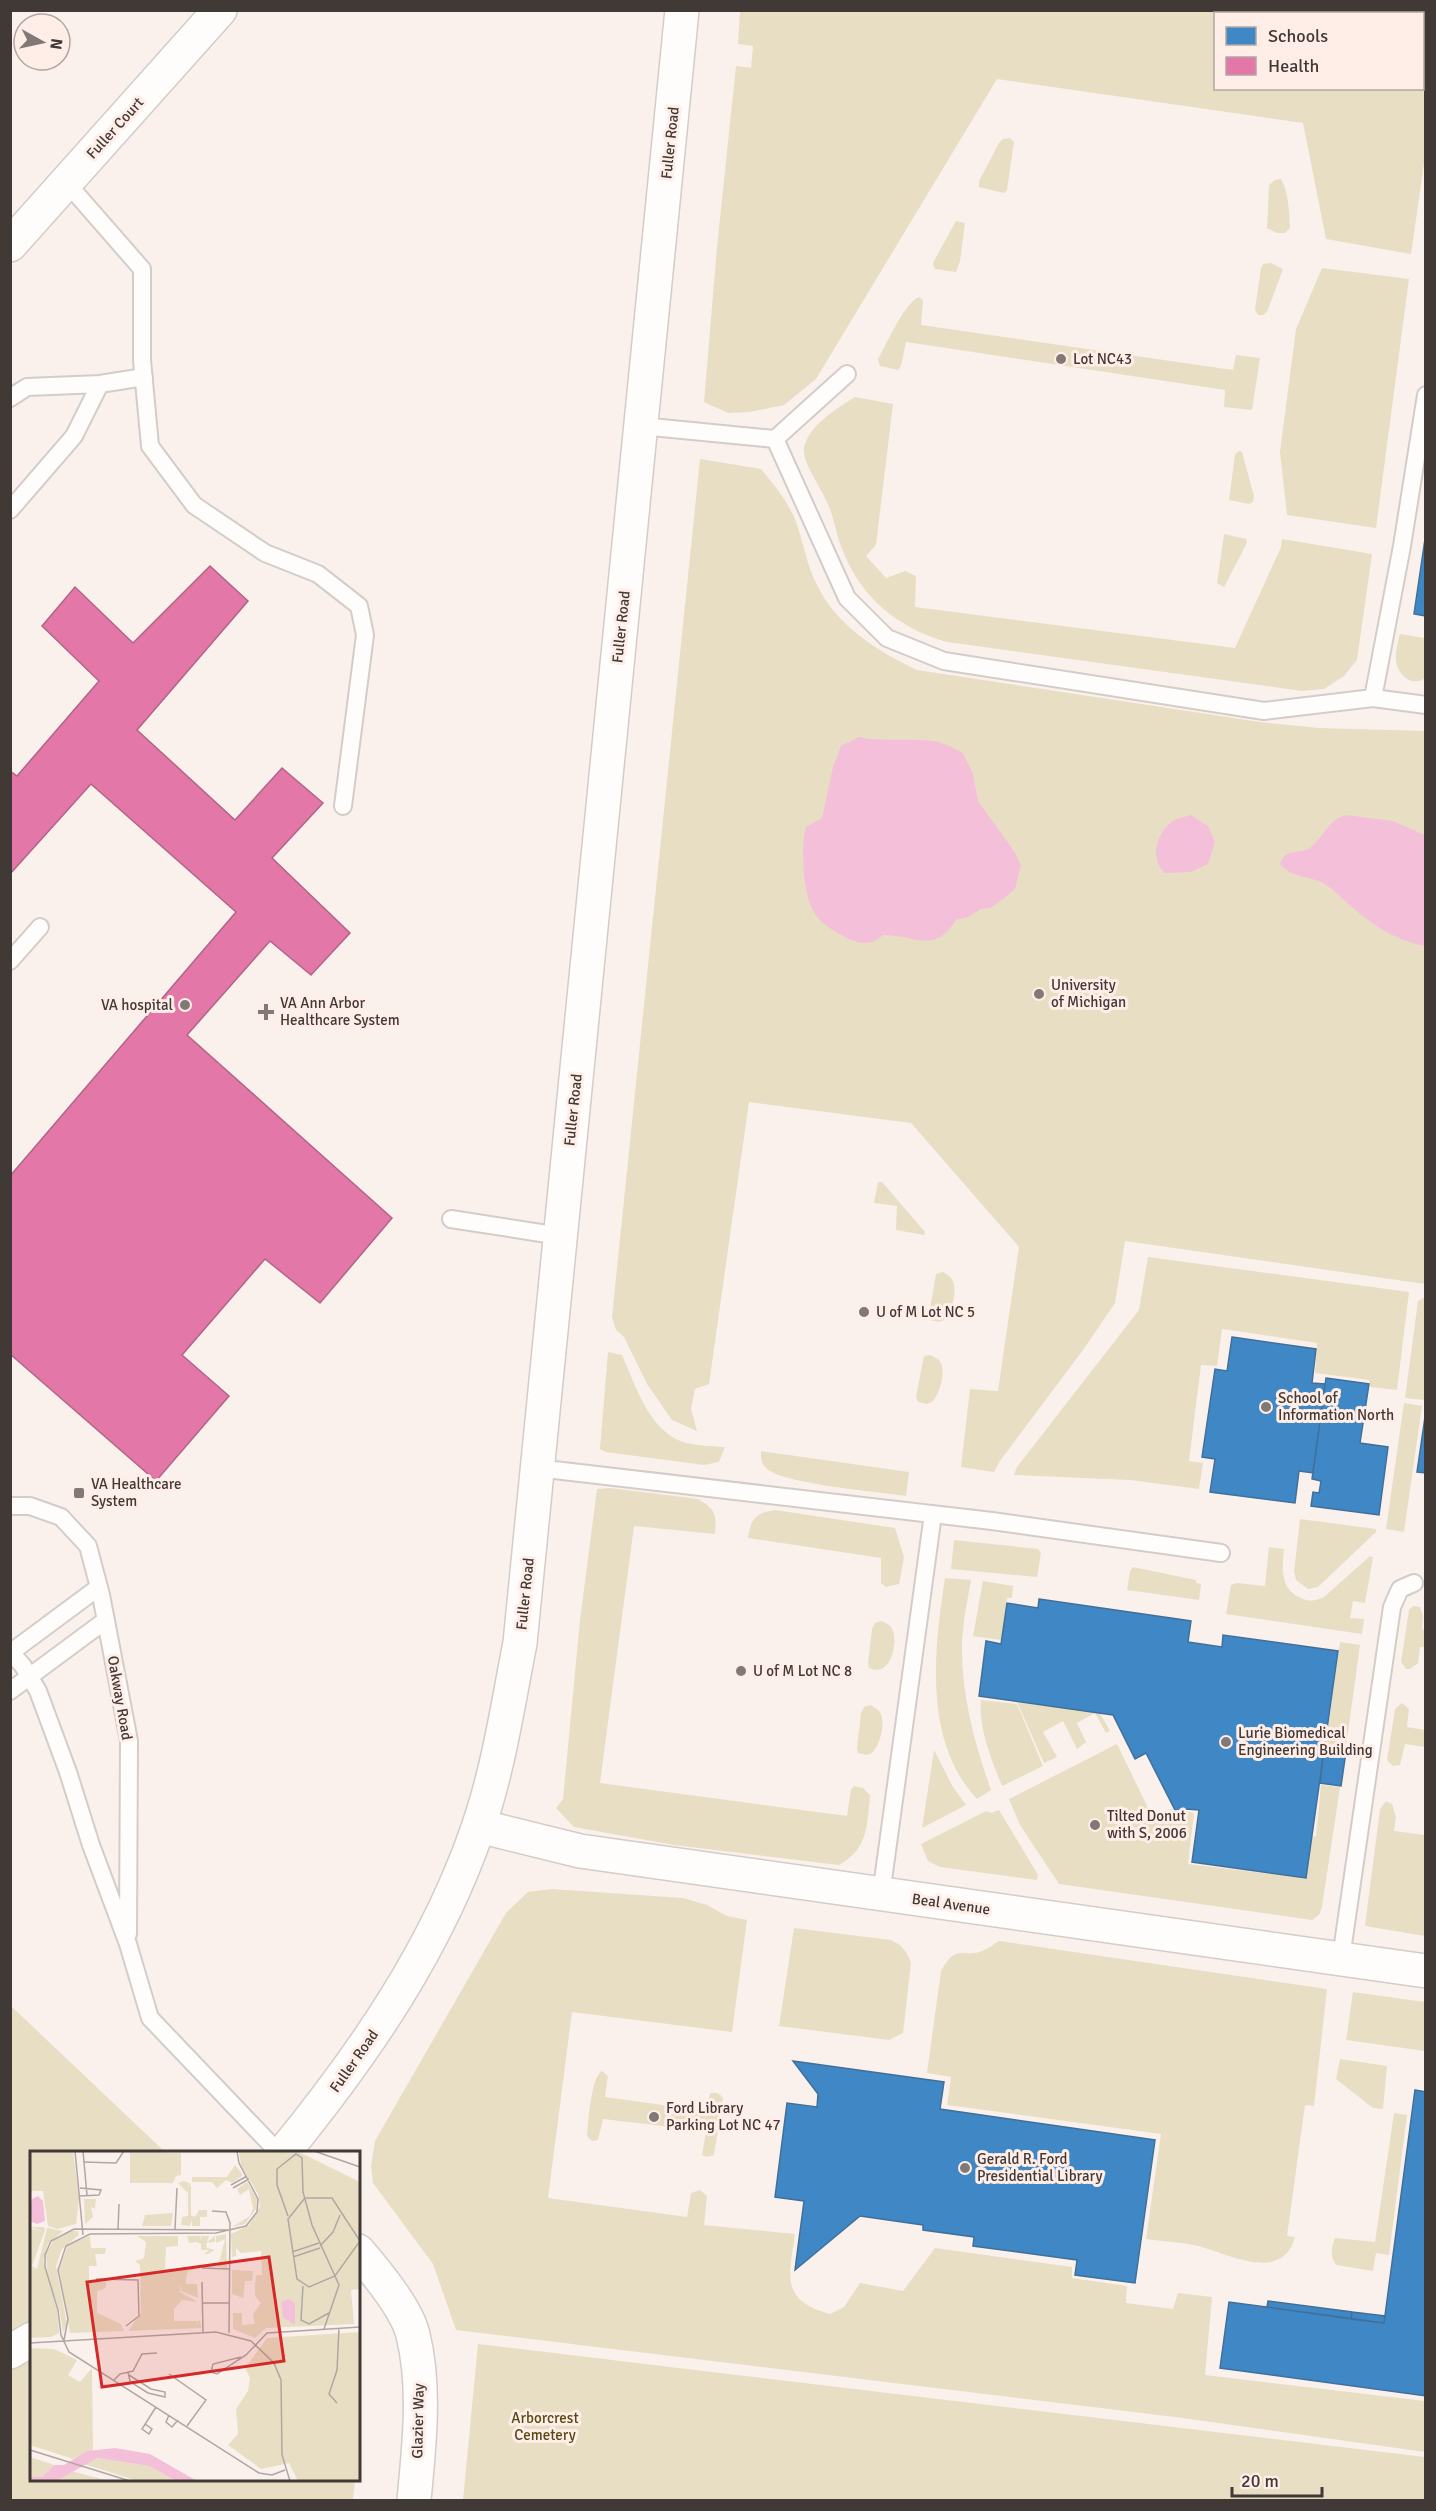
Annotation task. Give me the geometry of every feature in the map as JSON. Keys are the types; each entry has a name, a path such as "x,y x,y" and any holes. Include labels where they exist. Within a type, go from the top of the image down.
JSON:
{"main road":[{"name":"Fuller Court","path":"10,245 220,10"},
{"name":"Fuller Road","path":"285,2151 326,2100 390,2011 440,1920 479,1826 499,1755 520,1643 682,10"},
{"name":"Beal Avenue","path":"479,1826 580,1851 1425,1971"},
{"name":"Glazier Way","path":"360,2253 387,2286 413,2334 420,2389 414,2500"},
{"path":"10,2352 30,2340"}],"lane":[{"path":"66,182 142,269 144,377 150,446 194,506 265,552 318,573 359,606 365,635 343,806"},
{"path":"641,426 775,440 847,374"},
{"path":"10,398 27,387 100,384 144,377"},
{"path":"10,510 74,436 100,384"},
{"path":"1373,698 1402,546 1425,395"},
{"path":"775,440 847,597 886,638 944,661 1264,711 1373,698 1425,705"},
{"path":"10,961 39,927"},
{"path":"451,1219 560,1236"},
{"path":"537,1468 933,1514 1221,1553"},
{"name":"Oakway Road","path":"10,1506 30,1506 61,1517 88,1546 106,1620 129,1741 128,1944"},
{"path":"881,1895 933,1514"},
{"path":"1341,1958 1392,1607 1400,1589 1414,1582"},
{"path":"11,1652 99,1587"},
{"path":"10,1690 106,1620"},
{"name":"Oakway Road","path":"11,1652 38,1691 128,1944 150,2018 277,2151"}],"green space":[{"path":"740,11 1425,11 1425,157 1411,254 1326,239 1303,123 997,79 816,379 784,405 749,412 728,413 704,402 736,66 751,68 753,46 738,44"},
{"path":"1010,138 1014,142 1007,190 1004,193 979,187 979,181 999,143 1003,139"},
{"path":"1281,179 1287,197 1290,228 1285,233 1277,233 1267,228 1269,185"},
{"path":"956,221 965,223 960,261 956,272 935,269 933,264 935,259"},
{"path":"1271,263 1283,269 1267,312 1258,315 1255,310 1261,268 1263,264"},
{"path":"1322,268 1409,279 1376,528 1287,515 1280,452 1296,329"},
{"path":"919,297 923,300 921,325 1233,370 1236,355 1260,358 1252,410 1224,407 1225,390 906,342 898,370 880,366 878,359 896,325 908,307"},
{"path":"855,397 893,404 876,545 866,556 886,578 905,571 916,576 915,607 1235,648 1281,547 1282,539 1372,554 1357,660 1344,676 1324,689 1302,691 947,642 913,628 883,609 860,582 842,549 829,508 804,454 807,440 817,425"},
{"path":"1242,452 1254,496 1253,502 1249,504 1229,500 1235,454"},
{"path":"700,459 761,469 792,512 813,577 835,613 873,646 917,670 1260,722 1319,728 1425,731 1425,1284 1125,1241 1115,1303 1083,1350 994,1472 961,1467 970,1389 998,1391 1019,1247 911,1123 749,1102 709,1384 695,1389 691,1409 697,1431 672,1420 647,1384 624,1337 616,1330 612,1317"},
{"path":"1224,534 1246,539 1247,543 1224,587 1217,583"},
{"path":"1400,634 1425,638 1425,678 1420,681 1406,678 1399,670 1396,656"},
{"path":"878,1182 882,1182 925,1232 924,1235 896,1230 897,1206 874,1203"},
{"path":"1148,1257 1409,1292 1397,1390 1370,1387 1369,1380 1315,1373 1317,1343 1222,1329 1217,1366 1201,1365 1189,1461 1203,1463 1199,1489 1130,1480 1014,1475 1017,1467 1139,1310"},
{"path":"943,1272 953,1282 954,1300 944,1320 939,1322 930,1320 929,1314 936,1274"},
{"path":"1425,1297 1426,1389 1424,1400 1405,1398 1418,1301"},
{"path":"608,1352 622,1355 638,1392 661,1428 683,1442 725,1447 719,1462 704,1465 606,1452 600,1449"},
{"path":"930,1355 939,1360 941,1364 942,1382 932,1402 927,1404 918,1402 916,1397 924,1356"},
{"path":"1404,1403 1422,1406 1404,1532 1386,1529"},
{"path":"761,1451 909,1472 906,1496 832,1487 791,1479 766,1468"},
{"path":"610,1488 698,1499 714,1513 716,1527 715,1534 634,1526 600,1783 847,1816 851,1790 854,1786 863,1788 870,1795 867,1827 861,1844 849,1859 839,1865 674,1845 574,1827 556,1808 563,1799 580,1620 597,1489"},
{"path":"775,1510 895,1528 904,1557 899,1584 886,1587 881,1583 881,1558 748,1538 755,1518"},
{"path":"1300,1519 1376,1529 1376,1532 1318,1587 1308,1589 1296,1580 1294,1572"},
{"path":"954,1540 1038,1549 1041,1553 1037,1577 951,1569"},
{"path":"1269,1547 1284,1549 1283,1571 1286,1584 1294,1594 1310,1600 1324,1597 1370,1556 1373,1557 1365,1603 1353,1601 1350,1618 1364,1619 1362,1634 1226,1614 1231,1585 1237,1583 1265,1586"},
{"path":"1133,1567 1196,1580 1196,1583 1201,1584 1199,1600 1127,1590 1130,1571"},
{"path":"945,1578 971,1580 962,1641 964,1685 975,1739 991,1790 977,1799 960,1776 948,1750 940,1722 936,1664"},
{"path":"983,1581 1013,1586 1012,1598 1007,1598 1001,1640 973,1636"},
{"path":"1413,1606 1420,1607 1423,1616 1422,1629 1425,1630 1426,1647 1420,1647 1418,1663 1406,1669 1401,1662 1409,1610"},
{"path":"882,1621 890,1626 893,1632 894,1647 889,1662 884,1668 877,1670 869,1668 868,1663 872,1629 875,1623"},
{"path":"1340,1642 1360,1645 1346,1747 1326,1744"},
{"path":"981,1700 1017,1704 1043,1766 1002,1786 984,1733"},
{"path":"1017,1702 1100,1713 1110,1731 1106,1733 1095,1713 1077,1723 1086,1742 1077,1749 1063,1721 1043,1732 1057,1757 1044,1763"},
{"path":"1402,1703 1409,1709 1407,1727 1425,1730 1425,1747 1405,1744 1400,1765 1393,1766 1387,1760 1395,1709"},
{"path":"871,1705 879,1710 881,1715 882,1733 872,1753 867,1755 858,1753 857,1748 861,1713 864,1707"},
{"path":"1117,1744 1152,1816 1171,1809 1177,1817 1185,1811 1194,1813 1188,1864 1306,1878 1312,1837 1316,1836 1321,1785 1340,1787 1319,1915 1312,1920 1059,1884 1020,1825 1009,1799"},
{"path":"934,1750 953,1787 966,1805 922,1828"},
{"path":"1386,1801 1392,1804 1396,1817 1394,1831 1425,1835 1425,1936 1365,1926 1380,1809"},
{"path":"999,1810 1038,1875 1037,1880 940,1867 928,1861 921,1844 986,1811 991,1813"},
{"path":"551,1889 683,1898 707,1905 727,1916 747,1920 732,2032 572,2012 548,2198 687,2217 691,2193 700,2190 707,2196 704,2225 795,2234 790,2275 795,2294 803,2302 830,2314 844,2307 860,2283 903,2291 935,2248 1072,2267 1072,2278 1127,2286 1126,2303 1173,2309 1178,2293 1212,2297 1205,2375 1425,2401 1425,2452 1175,2417 456,2330 433,2264 373,2183 371,2166 375,2141 506,1913 528,1892"},
{"path":"794,1928 891,1940 901,1946 911,1963 903,2033 889,2040 779,2026"},
{"path":"999,1941 1327,1989 1314,2106 1305,2105 1287,2236 1295,2237 1289,2251 1280,2259 1255,2262 1241,2260 1195,2245 1146,2239 1161,2134 947,2105 951,2077 927,2073 941,1971 956,1954 982,1951"},
{"path":"1353,1992 1425,2002 1425,2051 1346,2040"},
{"path":"10,2005 164,2151 30,2151 30,2481 355,2481 353,2500 11,2500"},
{"path":"1340,2059 1387,2066 1383,2109 1373,2108 1336,2079"},
{"path":"602,2071 608,2076 605,2097 706,2111 710,2093 721,2095 723,2098 714,2155 707,2157 702,2155 706,2131 603,2119 598,2140 592,2141 587,2136 591,2101 595,2082"},
{"path":"1394,2113 1407,2115 1389,2255 1376,2253 1373,2271 1336,2265 1332,2252 1335,2238 1375,2242"},
{"name":"Arborcrest Cemetery","path":"478,2344 1425,2457 1425,2500 463,2500"}],"shaded area":[{"path":"859,737 936,742 963,753 973,774 978,801 1014,851 1021,865 1015,889 990,908 981,909 968,917 956,920 948,931 932,940 923,941 883,935 874,941 858,942 837,933 820,920 811,906 804,874 803,844 806,827 822,818 833,767 841,746"},
{"path":"1191,815 1208,826 1215,842 1208,864 1191,872 1165,873 1157,861 1156,854 1162,832 1173,821"},
{"path":"1346,815 1393,821 1425,835 1425,946 1403,940 1382,930 1325,884 1290,872 1280,864 1286,855 1307,850 1316,843 1335,820"}],"building: Schools":[{"path":"1426,532 1426,616 1414,614"},
{"name":"School of Information North","path":"1232,1337 1316,1349 1312,1383 1325,1384 1313,1473 1299,1471 1295,1503 1210,1492 1215,1459 1202,1457 1215,1369 1227,1371"},
{"name":"School of Information North","path":"1326,1378 1369,1384 1360,1443 1388,1447 1379,1515 1311,1506 1313,1492 1319,1493 1321,1481 1312,1479"},
{"path":"1426,1410 1426,1473 1417,1472"},
{"name":"Lurie Biomedical Engineering Building","path":"1039,1599 1191,1621 1188,1642 1222,1647 1223,1635 1338,1651 1306,1878 1192,1862 1199,1810 1186,1809 1177,1814 1146,1753 1135,1759 1113,1715 979,1696 986,1641 1001,1644 1007,1603 1038,1608"},
{"path":"1324,1749 1346,1752 1341,1786 1320,1783"},
{"name":"Gerald R. Ford Presidential Library","path":"793,2061 944,2082 940,2109 1155,2140 1135,2283 1075,2275 1077,2260 973,2246 974,2237 923,2230 923,2225 860,2216 795,2270 804,2201 775,2197 787,2103 817,2107 818,2094"},
{"path":"1415,2090 1426,2092 1426,2396 1220,2368 1229,2302 1384,2323"},
{"path":"1268,2301 1352,2312 1351,2319 1267,2307"},
{"path":"1352,2312 1385,2316 1384,2323 1351,2319"}],"building: Health":[{"name":"VA hospital","path":"210,566 248,601 137,730 235,820 282,768 323,803 272,858 350,933 311,975 270,941 187,1035 392,1218 320,1303 265,1259 182,1355 229,1396 156,1481 10,1354 10,1176 236,912 91,784 10,874 10,771 17,776 99,681 42,626 75,587 133,643"}],"place":[{"name":"Lot NC43","path":"1061,359"},
{"name":"University of Michigan","path":"1039,994"},
{"name":"VA hospital","path":"185,1005"},
{"name":"VA Ann Arbor Healthcare System","path":"266,1012"},
{"name":"U of M Lot NC 5","path":"864,1312"},
{"name":"School of Information North","path":"1266,1407"},
{"name":"VA Healthcare System","path":"79,1493"},
{"name":"U of M Lot NC 8","path":"741,1671"},
{"name":"Lurie Biomedical Engineering Building","path":"1226,1742"},
{"name":"Tilted Donut with S, 2006","path":"1095,1825"},
{"name":"Ford Library Parking Lot NC 47","path":"654,2117"},
{"name":"Gerald R. Ford Presidential Library","path":"965,2168"}]}
